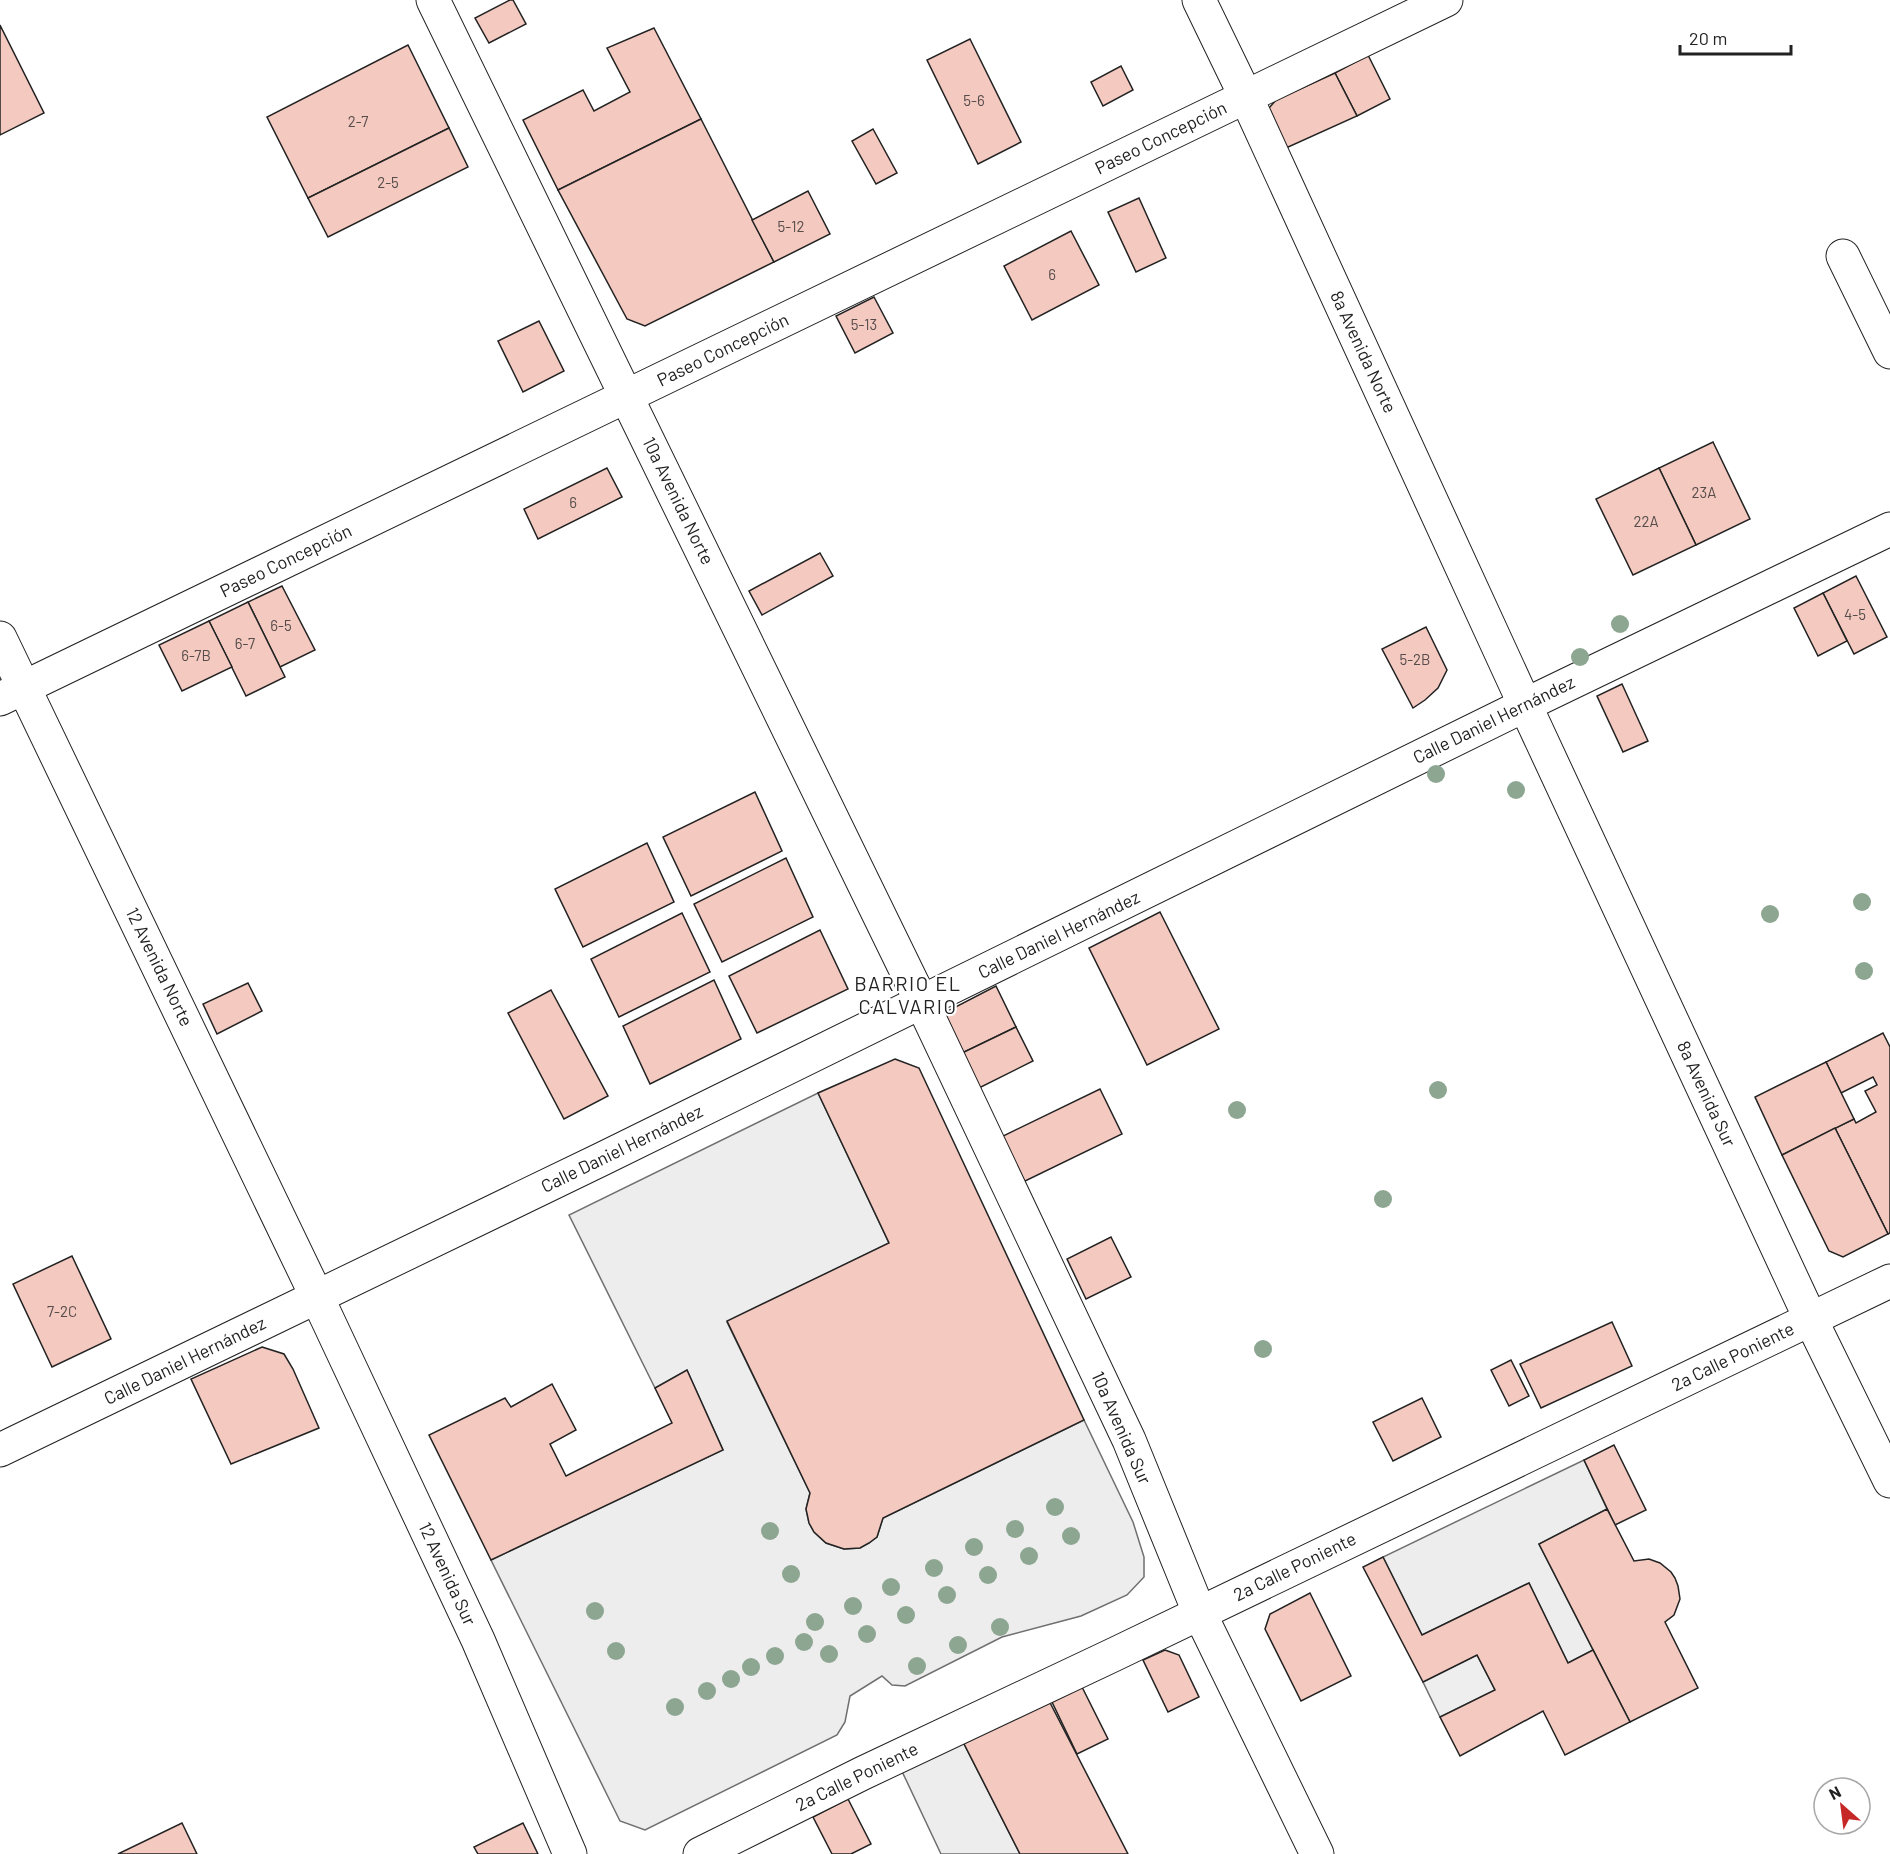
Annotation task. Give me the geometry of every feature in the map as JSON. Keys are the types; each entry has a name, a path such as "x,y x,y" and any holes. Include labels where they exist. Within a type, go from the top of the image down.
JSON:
{"street":[{"name":"10a Avenida Norte","path":"433,0 922,1003"},
{"name":"8a Avenida Norte","path":"1199,0 1246,97 1525,705"},
{"name":"Paseo Concepción","path":"12,693 1446,0"},
{"path":"1844,256 1890,352"},
{"name":"Calle Daniel Hernández","path":"0,1450 922,1003 1525,705 1890,529"},
{"name":"12 Avenida Norte","path":"0,638 12,693 317,1297"},
{"name":"8a Avenida Sur","path":"1525,705 1811,1320 1890,1481"},
{"name":"10a Avenida Sur","path":"922,1003 1129,1440 1200,1612 1317,1854"},
{"name":"2a Calle Poniente","path":"700,1854 863,1773 1890,1281"},
{"name":"12 Avenida Sur","path":"317,1297 478,1640 570,1854"}],"shaded area":[{"path":"818,1093 889,1243 727,1322 810,1493 806,1509 814,1532 826,1543 844,1549 860,1548 877,1537 883,1518 1084,1420 1133,1522 1144,1557 1144,1577 1127,1595 1081,1616 1002,1637 905,1686 892,1685 882,1676 850,1696 845,1722 837,1735 645,1830 620,1821 491,1560 723,1450 687,1370 655,1388 569,1215"},
{"path":"1584,1460 1607,1509 1539,1544 1593,1650 1568,1663 1529,1583 1422,1635 1383,1557"},
{"path":"1477,1655 1495,1690 1440,1717 1423,1682"},
{"path":"960,1736 1020,1854 941,1854 899,1765"}],"building":[{"path":"513,0 526,24 489,43 475,18"},
{"path":"0,25 44,113 0,135"},
{"path":"654,28 701,119 558,190 523,120 583,90 594,111 630,92 607,48"},
{"path":"970,39 1021,142 978,164 927,60"},
{"path":"408,45 449,128 308,198 267,117"},
{"path":"1368,55 1390,99 1357,116 1335,73"},
{"path":"1121,66 1133,90 1103,106 1091,82"},
{"path":"1335,73 1357,116 1286,148 1269,108 1276,100"},
{"path":"701,119 774,262 645,326 627,319 558,190"},
{"path":"449,128 468,167 328,237 308,198"},
{"path":"873,129 897,173 876,184 852,141"},
{"path":"808,191 830,234 774,262 752,220"},
{"path":"1139,198 1166,258 1136,272 1108,212"},
{"path":"1071,231 1099,285 1032,320 1004,266"},
{"path":"874,297 893,333 855,353 836,316"},
{"path":"539,321 564,371 523,392 498,341"},
{"path":"1713,442 1750,519 1696,545 1659,468"},
{"path":"607,468 622,497 538,539 524,509"},
{"path":"1659,468 1696,545 1633,575 1596,499"},
{"path":"820,553 833,576 762,615 749,591"},
{"path":"1856,576 1887,637 1854,654 1823,593"},
{"path":"282,586 315,650 280,667 248,602"},
{"path":"1823,593 1847,641 1818,656 1794,608"},
{"path":"248,602 285,677 246,696 209,621"},
{"path":"209,621 232,667 182,691 159,645"},
{"path":"1426,627 1447,670 1438,688 1413,708 1382,649"},
{"path":"1622,684 1648,741 1623,752 1597,696"},
{"path":"755,792 782,851 691,896 663,837"},
{"path":"647,843 674,902 583,947 555,889"},
{"path":"786,858 813,917 722,962 694,904"},
{"path":"1160,912 1219,1029 1147,1065 1089,948"},
{"path":"682,913 710,972 619,1017 591,959"},
{"path":"820,930 848,989 757,1033 729,976"},
{"path":"714,980 741,1039 650,1084 623,1026"},
{"path":"248,983 262,1011 217,1034 203,1004"},
{"path":"996,986 1016,1027 960,1054 940,1015"},
{"path":"551,990 608,1096 564,1119 508,1013"},
{"path":"1016,1027 1033,1061 977,1089 960,1054"},
{"path":"1883,1033 1890,1047 1890,1233 1888,1234 1835,1128 1854,1119 1856,1123 1876,1112 1865,1091 1877,1085 1873,1077 1841,1093 1826,1062"},
{"path":"895,1059 919,1068 1084,1420 883,1518 877,1537 860,1548 844,1549 826,1543 814,1532 809,1523 806,1509 810,1493 727,1321 889,1243 818,1093"},
{"path":"1826,1062 1854,1119 1782,1155 1755,1097"},
{"path":"1100,1089 1122,1134 1021,1183 999,1138"},
{"path":"1835,1128 1888,1234 1843,1257 1829,1251 1782,1155"},
{"path":"1111,1237 1131,1277 1086,1299 1067,1259"},
{"path":"72,1256 111,1339 52,1367 13,1284"},
{"path":"1612,1322 1632,1366 1541,1408 1520,1364"},
{"path":"262,1347 284,1354 319,1428 231,1464 191,1379"},
{"path":"1511,1360 1529,1396 1509,1406 1491,1370"},
{"path":"687,1370 723,1450 491,1560 429,1435 505,1398 511,1407 552,1384 576,1430 550,1444 566,1476 672,1423 655,1388"},
{"path":"1422,1398 1441,1437 1393,1461 1373,1422"},
{"path":"1614,1445 1646,1510 1615,1525 1584,1460"},
{"path":"1607,1509 1634,1561 1649,1559 1660,1563 1675,1578 1680,1599 1674,1615 1665,1622 1698,1688 1630,1722 1539,1544"},
{"path":"1383,1557 1422,1635 1529,1583 1568,1663 1593,1650 1630,1722 1565,1755 1543,1711 1460,1756 1440,1717 1495,1690 1477,1655 1423,1682 1363,1567"},
{"path":"1310,1593 1351,1676 1301,1701 1265,1629 1270,1614"},
{"path":"1165,1650 1179,1655 1199,1697 1168,1712 1143,1660"},
{"path":"1082,1687 1108,1739 1077,1754 1052,1702"},
{"path":"1045,1693 1128,1854 1020,1854 960,1736"},
{"path":"848,1799 871,1844 851,1854 832,1854 813,1817"},
{"path":"182,1823 197,1854 118,1854"},
{"path":"523,1823 538,1854 478,1854 474,1847"}],"district":[{"name":"BARRIO EL CALVARIO","path":"908,996"}]}
